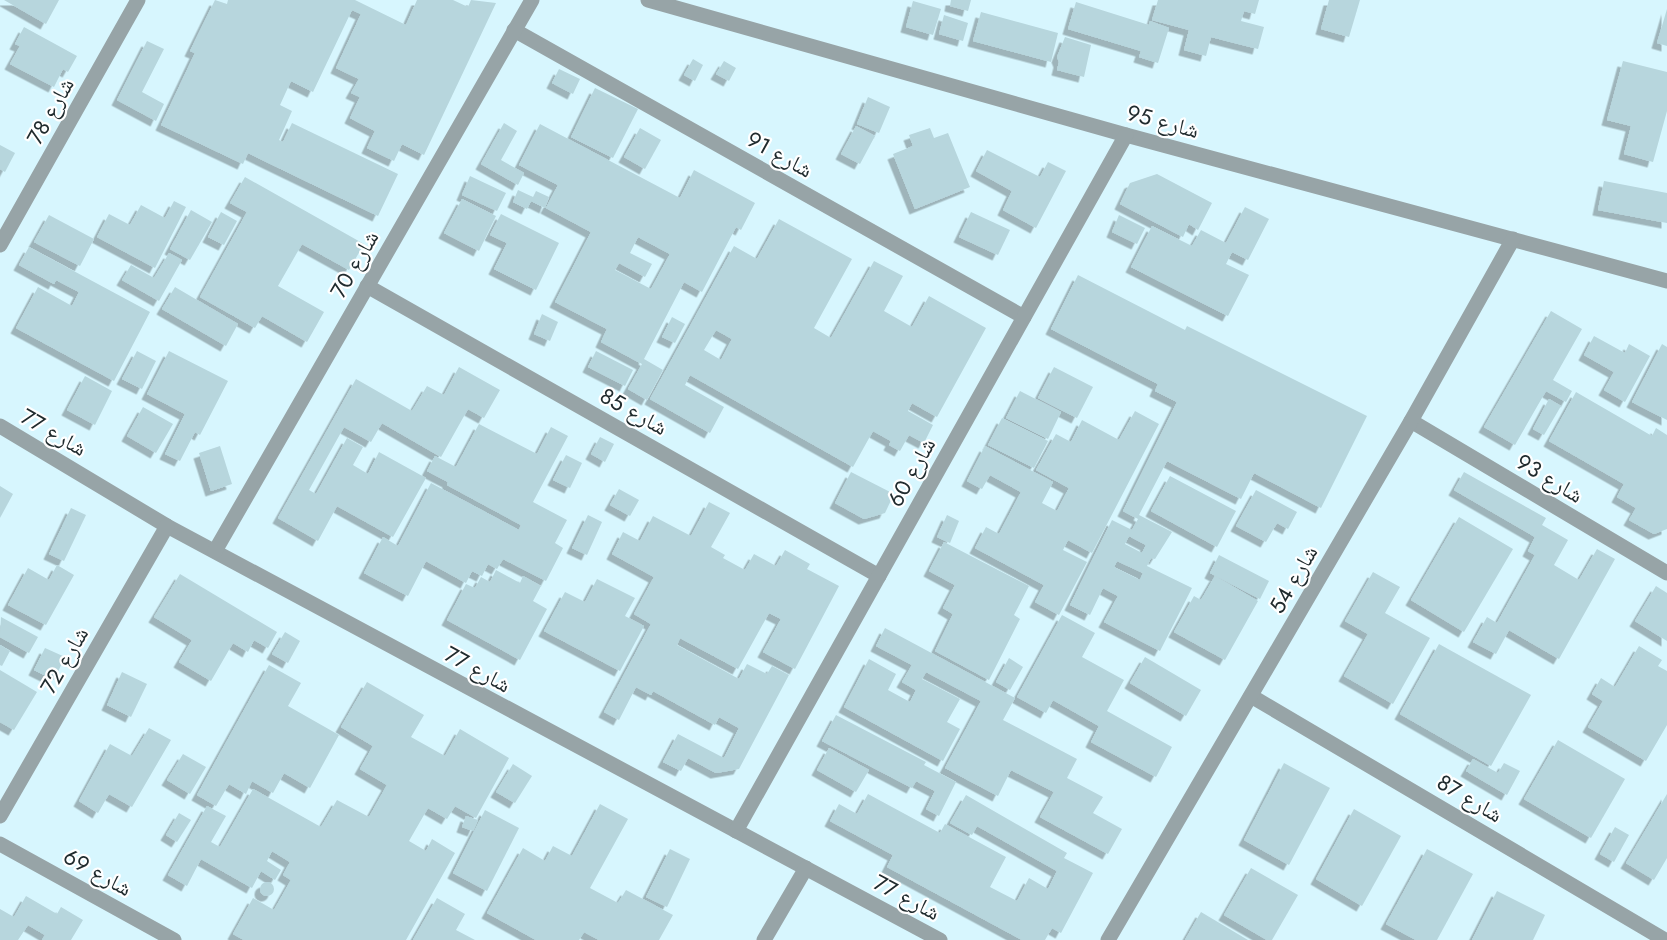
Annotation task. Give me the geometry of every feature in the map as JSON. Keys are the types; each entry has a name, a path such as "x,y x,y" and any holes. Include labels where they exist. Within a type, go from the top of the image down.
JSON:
{"street":[{"name":"شارع 78","path":"0,245 138,0"},
{"name":"شارع 70","path":"215,550 531,0"},
{"name":"شارع 95","path":"648,0 1126,135 1667,281"},
{"name":"شارع 91","path":"514,30 1024,317"},
{"name":"شارع 60","path":"736,831 1126,135"},
{"name":"شارع 54","path":"1108,940 1411,421 1513,239"},
{"name":"شارع 85","path":"367,286 879,576"},
{"name":"شارع 93","path":"1411,421 1667,573"},
{"name":"شارع 77","path":"0,426 167,526 940,940"},
{"name":"شارع 72","path":"0,816 167,526"},
{"name":"شارع 87","path":"1251,696 1665,940"},
{"name":"شارع 69","path":"0,844 174,940"},
{"path":"764,940 806,868"}],"building":[{"path":"4,0 59,0 46,24"},
{"path":"215,0 227,4 228,0 355,0 406,25 417,0 453,0 468,7 471,0 496,3 424,155 402,144 394,161 367,148 375,131 350,118 360,97 351,93 359,79 336,68 361,14 352,10 313,92 291,81 280,105 292,111 279,140 283,142 292,123 398,174 378,216 248,153 243,164 161,125 195,53 190,51"},
{"path":"951,0 971,0 968,11 950,6"},
{"path":"1158,0 1259,0 1255,14 1244,11 1241,21 1264,27 1258,49 1211,37 1206,56 1184,50 1189,30 1152,20"},
{"path":"1329,0 1360,0 1349,37 1321,29"},
{"path":"913,1 941,9 933,35 906,27"},
{"path":"1076,2 1149,25 1150,21 1169,28 1158,63 1139,57 1141,51 1068,29"},
{"path":"1667,9 1667,46 1657,43"},
{"path":"981,12 1058,33 1051,62 973,41"},
{"path":"944,15 968,23 963,41 939,34"},
{"path":"24,27 77,56 68,72 63,69 54,87 10,64 20,46 15,44"},
{"path":"1065,37 1091,45 1084,77 1057,70 1059,62 1057,57"},
{"path":"147,41 164,49 142,92 164,104 156,121 117,100"},
{"path":"693,59 703,65 695,81 684,75"},
{"path":"724,61 736,68 729,81 716,74"},
{"path":"1623,61 1667,72 1667,111 1653,162 1624,154 1631,126 1607,120"},
{"path":"559,69 580,79 573,94 552,83"},
{"path":"595,88 638,109 613,158 571,137"},
{"path":"868,97 890,107 879,133 857,124"},
{"path":"504,123 517,131 501,160 524,173 518,185 481,164"},
{"path":"540,124 680,198 694,170 755,203 741,230 736,227 702,292 684,282 644,359 663,370 647,400 628,389 642,364 601,342 607,329 555,302 591,232 546,208 558,185 519,165","holes":["638,237 670,254 651,289 615,270 619,263 645,277 652,264 630,253"]},
{"path":"856,126 875,136 860,164 841,154"},
{"path":"640,128 661,140 645,169 624,157"},
{"path":"930,128 934,138 948,133 970,187 915,209 893,154 913,146 909,135"},
{"path":"0,145 15,153 5,172 0,169"},
{"path":"987,150 1040,177 1048,162 1066,171 1036,228 1003,210 1012,191 976,171"},
{"path":"1157,174 1212,203 1198,230 1189,224 1183,237 1120,204 1130,183"},
{"path":"470,176 506,193 497,211 462,195"},
{"path":"245,177 364,244 349,270 302,244 278,286 324,312 307,342 262,316 255,328 200,297 247,212 230,203"},
{"path":"1604,181 1667,193 1667,223 1598,210"},
{"path":"518,190 533,197 536,191 549,197 545,208 531,201 527,209 513,202"},
{"path":"462,199 496,216 479,251 444,233"},
{"path":"174,201 186,207 155,268 97,237 109,214 130,225 141,205 165,218"},
{"path":"1245,207 1269,219 1248,260 1232,252 1226,264 1249,275 1228,316 1131,267 1152,226 1192,246 1201,230 1226,243"},
{"path":"191,210 212,222 190,260 170,249"},
{"path":"221,212 237,221 224,245 208,237"},
{"path":"971,212 1010,230 998,255 959,237"},
{"path":"501,214 559,243 536,290 494,269 507,243 490,235"},
{"path":"49,215 94,239 80,266 34,242"},
{"path":"1119,215 1145,228 1137,244 1112,232"},
{"path":"779,219 852,259 814,328 831,338 874,261 903,276 884,311 912,327 929,296 986,328 937,417 912,403 908,411 933,425 924,443 909,435 900,451 889,445 891,441 873,431 853,467 690,375 685,385 724,407 710,433 650,399 734,246 757,259","holes":["716,330 732,339 721,360 704,350"]},
{"path":"29,247 150,312 114,381 16,328 38,287 72,306 79,292 56,280 54,284 19,265"},
{"path":"169,253 182,260 159,301 122,280 131,265 154,278"},
{"path":"1078,275 1185,330 1187,326 1367,416 1321,508 1254,473 1241,499 1167,461 1139,515 1172,532 1155,559 1151,558 1147,566 1192,588 1160,651 1104,622 1118,596 1103,588 1090,615 1070,605 1112,520 1132,530 1138,519 1123,511 1177,402 1155,391 1158,384 1051,329","holes":["1129,536 1146,545 1142,553 1125,544","1117,561 1143,573 1140,580 1114,567"]},
{"path":"175,287 238,324 226,346 162,309"},
{"path":"1551,311 1582,329 1553,380 1572,391 1566,402 1546,391 1515,445 1484,427"},
{"path":"542,314 558,322 550,341 534,334"},
{"path":"672,317 685,324 675,343 662,337"},
{"path":"1594,336 1625,353 1629,344 1650,356 1625,402 1604,390 1614,372 1584,355"},
{"path":"1662,344 1667,347 1667,420 1632,402"},
{"path":"137,351 156,361 142,389 122,379"},
{"path":"169,351 228,381 200,435 195,432 180,461 165,454 185,414 147,394"},
{"path":"596,351 633,370 625,386 588,367"},
{"path":"459,367 500,390 484,418 468,409 441,457 382,423 371,442 344,427 309,490 316,494 347,438 363,447 353,465 368,474 379,452 426,478 393,537 337,506 318,541 278,518 356,379 412,411 427,386 444,395"},
{"path":"1054,367 1093,387 1077,418 1038,398"},
{"path":"85,376 112,391 95,425 67,410"},
{"path":"1020,391 1061,412 1048,439 1006,418"},
{"path":"1576,392 1652,436 1656,428 1667,435 1667,529 1654,534 1629,520 1636,508 1617,497 1624,484 1549,441"},
{"path":"1549,399 1561,406 1544,435 1533,429"},
{"path":"143,407 173,424 156,453 127,436"},
{"path":"1135,411 1159,424 1092,553 1068,540 1063,550 1087,562 1059,615 1035,602 1044,585 975,548 986,527 999,534 1021,492 990,475 982,489 967,481 985,446 1053,482 1042,503 1057,511 1069,488 1036,470 1056,434 1071,442 1082,420 1119,440"},
{"path":"1002,418 1048,441 1034,468 988,445"},
{"path":"479,424 537,454 551,427 568,436 533,502 567,520 555,543 563,548 546,581 503,559 497,569 488,564 482,576 472,571 466,583 426,561 408,596 364,573 383,537 398,546 431,483 519,530 521,525 447,485 448,482 427,471 435,456 456,467"},
{"path":"600,437 614,444 605,462 591,454"},
{"path":"220,446 232,484 211,491 199,453"},
{"path":"566,455 582,463 570,488 553,480"},
{"path":"851,472 894,494 885,513 864,519 835,503"},
{"path":"1464,472 1546,518 1542,525 1568,540 1554,565 1579,580 1597,549 1615,559 1559,659 1509,630 1496,654 1473,642 1487,617 1497,623 1535,555 1528,551 1535,537 1454,490"},
{"path":"1170,476 1236,511 1217,547 1151,511"},
{"path":"0,486 13,494 0,518"},
{"path":"619,489 639,500 630,516 610,505"},
{"path":"1256,490 1297,512 1288,529 1277,523 1266,542 1236,526"},
{"path":"709,502 730,513 711,547 725,555 723,558 745,570 754,554 776,566 785,550 810,564 807,569 839,586 795,669 763,652 781,619 769,613 738,669 680,638 677,645 739,679 747,664 767,674 772,666 789,675 739,769 716,773 688,758 681,771 663,762 678,734 724,758 739,728 719,717 715,725 653,691 651,695 636,687 619,720 604,712 651,624 634,614 654,577 612,554 623,532 640,541 653,516 691,536"},
{"path":"71,508 86,515 64,561 49,554"},
{"path":"588,515 602,522 587,555 572,548"},
{"path":"947,515 959,521 950,543 937,537"},
{"path":"1459,517 1513,549 1464,632 1411,600"},
{"path":"944,542 1029,586 1014,615 1020,619 989,680 935,651 953,614 943,608 955,585 929,571"},
{"path":"1219,555 1269,581 1260,599 1210,573"},
{"path":"57,565 74,575 46,625 8,605 28,568 49,580"},
{"path":"496,570 520,583 523,576 541,586 533,601 547,609 520,660 447,620 466,584 475,588 481,577 490,582"},
{"path":"1373,572 1400,587 1385,613 1430,638 1393,704 1344,676 1368,634 1345,621"},
{"path":"180,574 277,632 268,648 254,640 248,652 233,643 211,681 179,662 192,640 154,617"},
{"path":"1215,576 1258,601 1225,660 1174,632 1194,596 1201,600"},
{"path":"597,579 635,598 625,616 644,626 620,671 544,631 565,592 585,602"},
{"path":"1656,586 1667,593 1667,641 1635,621"},
{"path":"1062,615 1095,633 1082,657 1124,680 1107,711 1172,747 1156,777 1091,742 1099,726 1053,700 1046,713 1017,697"},
{"path":"1,617 38,637 29,653 0,637"},
{"path":"885,628 1015,698 1003,720 1077,759 1067,778 1103,797 1093,813 1122,829 1108,854 1040,817 1054,792 1011,770 998,796 945,768 981,701 926,672 922,679 960,699 947,722 960,729 943,761 844,707 869,659 896,674 888,690 910,702 916,690 902,682 912,665 876,646"},
{"path":"285,632 300,641 288,663 272,654"},
{"path":"1439,644 1531,695 1491,766 1400,714"},
{"path":"0,645 10,651 2,666 0,665"},
{"path":"1639,646 1662,660 1658,666 1667,671 1667,725 1646,761 1588,727 1603,701 1592,694 1601,678 1615,687"},
{"path":"45,648 65,657 54,680 34,670"},
{"path":"1145,657 1201,690 1186,716 1130,683"},
{"path":"1009,658 1023,667 1010,690 996,682"},
{"path":"269,665 301,683 288,706 339,735 310,788 284,773 273,793 252,781 246,794 229,784 216,806 197,795"},
{"path":"0,670 37,692 14,730 0,722"},
{"path":"122,672 147,684 131,717 107,705"},
{"path":"367,682 424,715 411,737 445,756 460,729 509,758 476,818 455,806 447,819 428,808 409,841 426,851 432,839 455,853 406,940 244,940 233,934 253,898 274,910 291,880 283,875 290,862 272,851 267,861 281,870 275,880 261,871 252,888 201,859 187,886 168,875 207,806 226,816 211,842 220,847 253,789 321,827 337,800 369,817 387,785 360,769 373,746 341,727"},
{"path":"836,715 926,762 924,765 956,782 939,816 926,809 935,791 916,781 912,788 822,741"},
{"path":"149,728 171,740 132,807 109,794 98,813 79,801 110,744 132,756"},
{"path":"1558,740 1625,779 1591,838 1524,799"},
{"path":"829,748 869,770 856,792 817,770"},
{"path":"183,754 206,767 190,794 167,780"},
{"path":"1473,759 1498,773 1504,763 1520,771 1507,795 1466,771"},
{"path":"1284,763 1330,788 1289,865 1244,840"},
{"path":"513,764 532,776 515,803 496,792"},
{"path":"868,794 940,833 945,824 1006,857 990,887 1017,901 1029,878 1048,889 1057,871 977,826 972,835 950,823 966,795 1067,853 1064,858 1093,873 1061,933 1052,928 1045,940 1022,940 887,867 893,855 830,821 839,804 857,814"},
{"path":"1667,794 1667,858 1654,880 1626,863"},
{"path":"600,804 628,819 590,888 618,903 626,890 673,915 659,940 599,940 584,932 579,940 536,940 487,913 523,848 545,861 553,846 572,856"},
{"path":"1354,809 1401,836 1362,906 1316,879"},
{"path":"485,810 519,828 487,891 453,873"},
{"path":"179,813 191,820 177,842 166,835"},
{"path":"466,816 478,820 473,831 462,827"},
{"path":"1615,827 1629,835 1614,862 1600,854"},
{"path":"670,849 690,859 667,907 646,897"},
{"path":"1427,849 1473,874 1437,940 1416,940 1386,924"},
{"path":"1251,868 1298,895 1272,940 1267,940 1224,915"},
{"path":"267,882 272,884 274,889 272,894 267,896 262,894 260,889 262,884"},
{"path":"1497,891 1545,915 1533,940 1472,940"},
{"path":"26,896 57,914 61,907 83,920 71,940 42,940 45,935 28,925 18,940 0,940 0,909 14,917"},
{"path":"437,898 465,914 456,930 475,940 413,940"},
{"path":"1201,912 1248,940 1185,940"}]}
